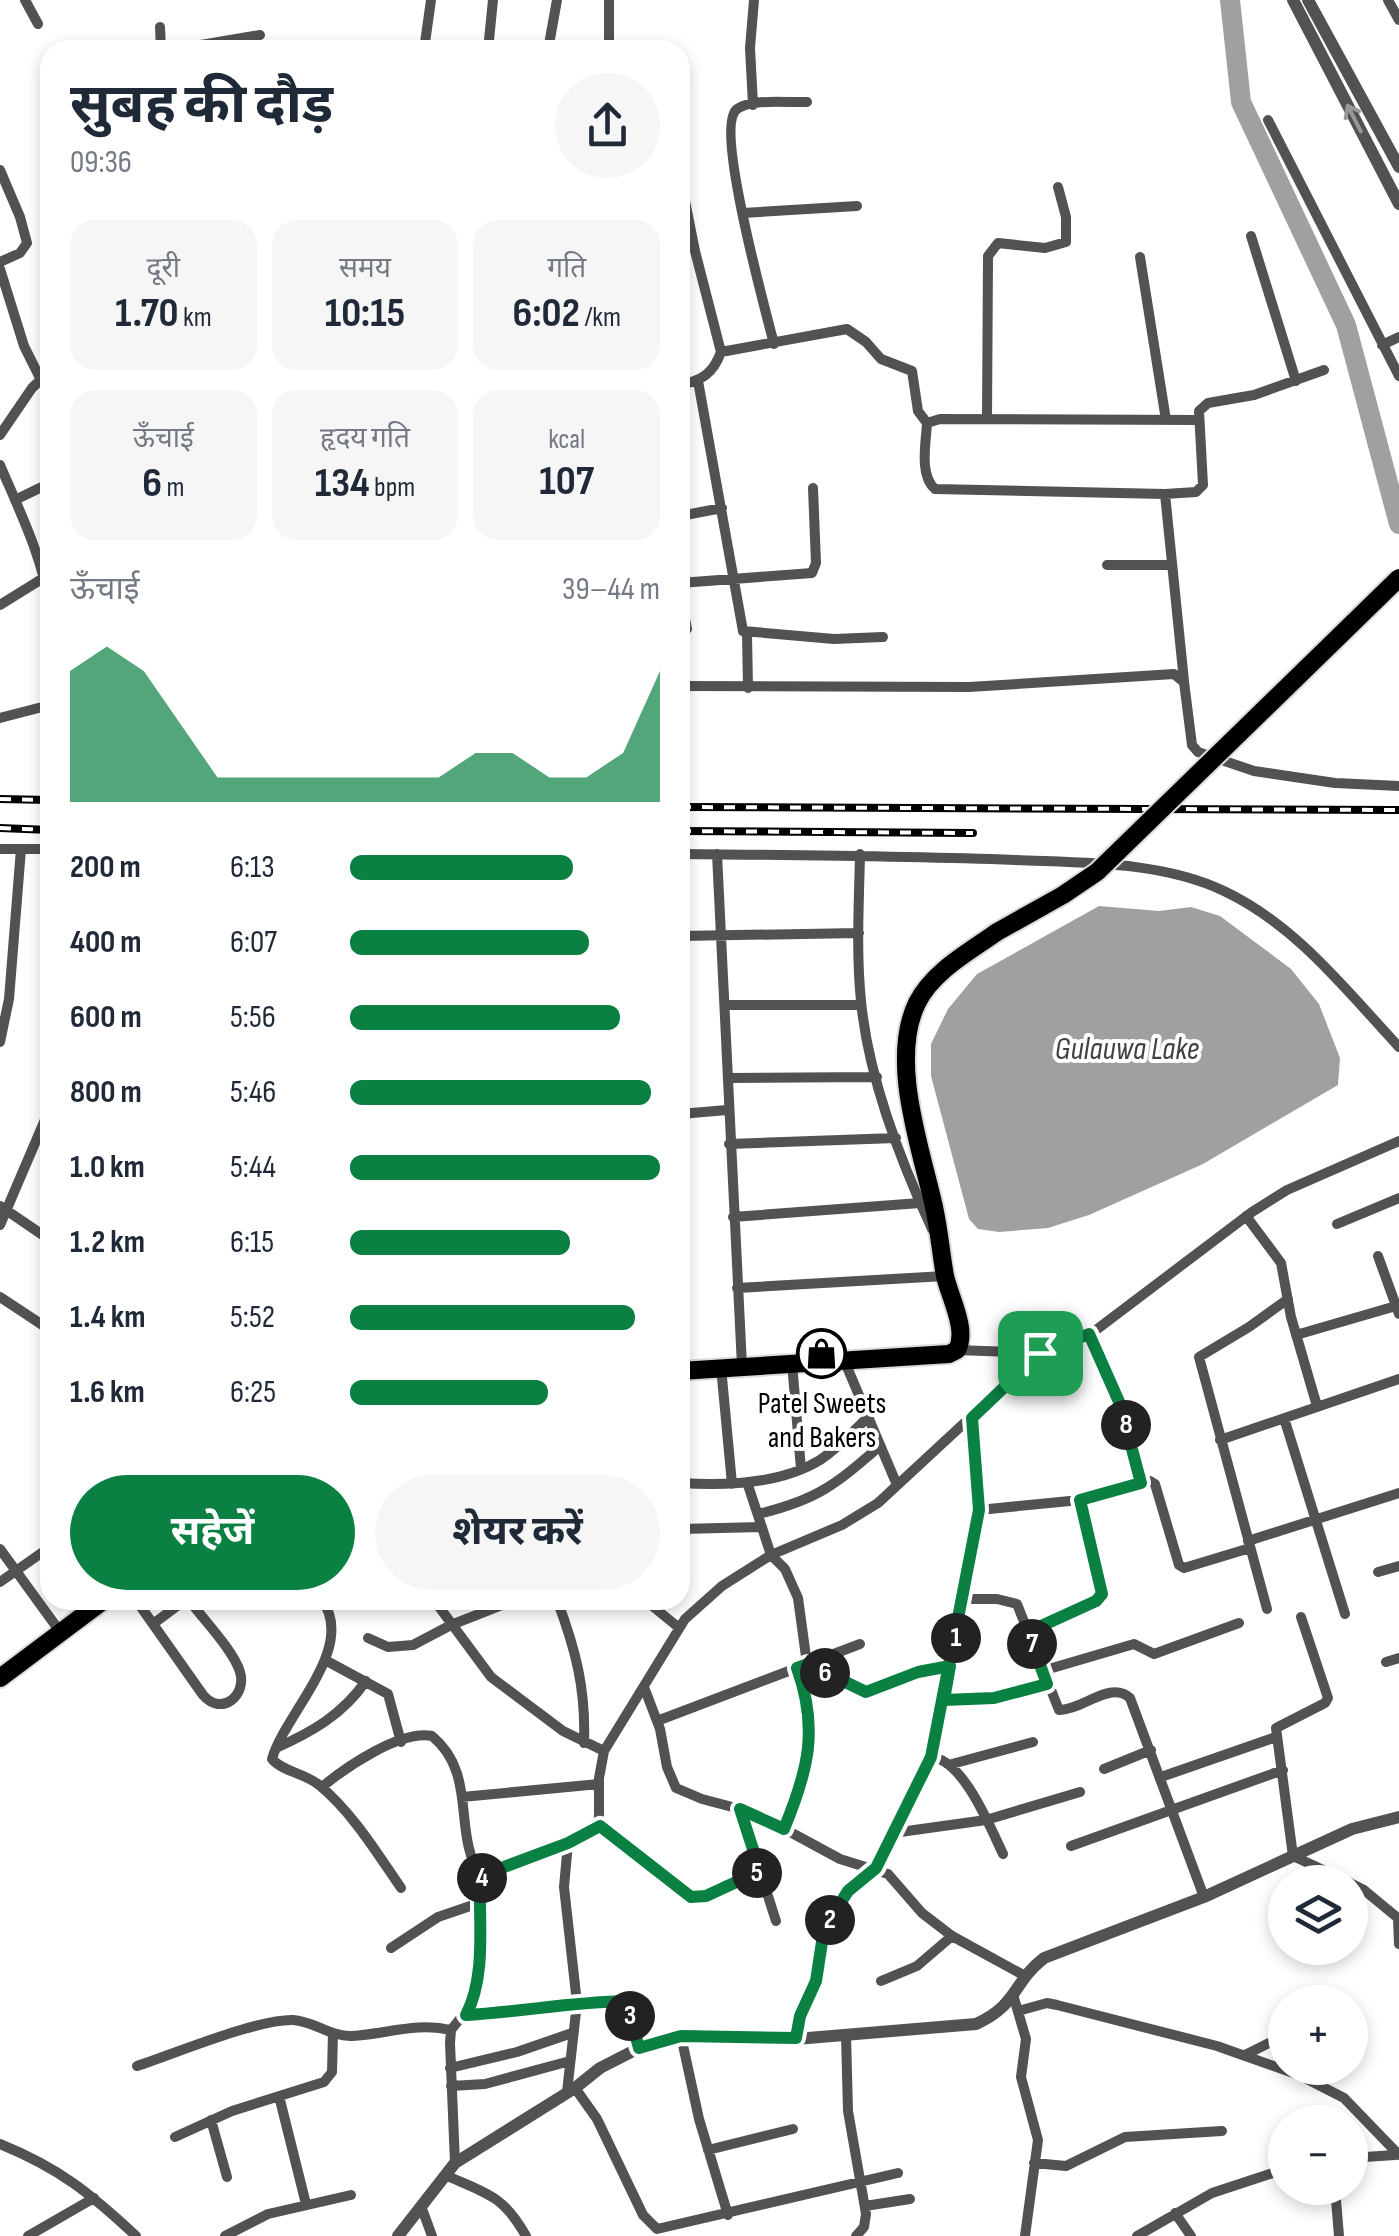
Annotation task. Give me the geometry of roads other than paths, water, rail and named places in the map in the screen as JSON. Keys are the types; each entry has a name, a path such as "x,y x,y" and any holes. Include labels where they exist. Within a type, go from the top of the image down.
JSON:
{"main road":[{"path":"690,1370 948,1354 957,1350 961,1337 908,1094 905,1061 917,1004 944,969 1096,872 1399,578"},
{"path":"0,1678 91,1610"}],"street":[{"path":"25,0 38,24"},
{"path":"425,40 431,0"},
{"path":"489,40 494,0"},
{"path":"550,40 557,0"},
{"path":"609,40 610,0"},
{"path":"753,105 750,48 754,0"},
{"path":"1293,0 1399,204"},
{"path":"1308,0 1399,167"},
{"path":"1388,0 1399,20"},
{"path":"160,27 161,40"},
{"path":"230,40 260,35"},
{"path":"774,344 743,214 730,122 738,109 753,105 807,102"},
{"path":"1268,120 1399,376"},
{"path":"0,170 27,243 20,253 0,266 24,346 40,367"},
{"path":"987,419 988,256 998,242 1045,248 1066,242 1066,217 1058,187"},
{"path":"743,214 857,206"},
{"path":"690,227 721,352 716,366 690,383"},
{"path":"1251,236 1296,381"},
{"path":"1140,257 1166,420"},
{"path":"0,318 13,313"},
{"path":"721,352 847,329 881,359 912,372 918,411 928,423 927,481 935,489 1196,492 1203,485 1198,420 1202,406 1254,395 1324,370"},
{"path":"1382,345 1399,337"},
{"path":"2,427 40,380"},
{"path":"698,381 736,581 740,627 747,634 834,639 884,637"},
{"path":"928,423 940,418 1198,420"},
{"path":"0,465 40,567"},
{"path":"14,500 40,488"},
{"path":"690,583 803,575 816,569 813,488"},
{"path":"1165,494 1190,736 1198,752 1254,771 1334,783 1399,786"},
{"path":"690,514 722,508"},
{"path":"1108,565 1172,565"},
{"path":"0,605 40,580"},
{"path":"747,634 748,688"},
{"path":"690,686 969,687 1174,674 1184,682"},
{"path":"0,718 40,708"},
{"path":"0,849 40,849"},
{"path":"0,1042 21,849"},
{"path":"690,854 860,854 1060,862 1175,873 1225,892 1296,937 1399,1046"},
{"path":"718,854 742,1366"},
{"path":"860,854 861,1005 896,1138 941,1248"},
{"path":"0,928 14,929"},
{"path":"690,936 859,933"},
{"path":"726,1005 861,1005"},
{"path":"729,1078 877,1077"},
{"path":"690,1113 727,1110"},
{"path":"0,1225 40,1130"},
{"path":"729,1144 896,1138"},
{"path":"600,1826 599,1784 604,1751 678,1627 722,1586 771,1554 853,1519 897,1485 1040,1353 1089,1334 1246,1216 1287,1190 1399,1141"},
{"path":"1338,1224 1399,1198"},
{"path":"733,1217 920,1204"},
{"path":"4,1208 40,1233"},
{"path":"1246,1216 1281,1263 1296,1335 1317,1406"},
{"path":"1296,1335 1397,1310 1378,1256"},
{"path":"737,1288 945,1276"},
{"path":"0,1297 40,1323"},
{"path":"1268,1608 1200,1355 1249,1327 1288,1298"},
{"path":"1089,1334 1120,1404 1141,1483"},
{"path":"957,1350 1040,1353"},
{"path":"844,1359 897,1485"},
{"path":"792,1363 801,1469"},
{"path":"721,1368 732,1484"},
{"path":"1220,1440 1399,1378"},
{"path":"690,1482 732,1484 801,1469 831,1451 868,1418"},
{"path":"796,2038 800,2016 816,1981 824,1929 848,1891 876,1868 931,1757 979,1510 972,1418"},
{"path":"1284,1418 1345,1614"},
{"path":"758,1514 816,1497 880,1446"},
{"path":"979,1510 1080,1500 1150,1481 1155,1484 1176,1560 1184,1568 1399,1493"},
{"path":"747,1482 771,1554 785,1568 798,1598 810,1740 806,1766 784,1829"},
{"path":"1028,1632 1101,1598 1080,1500"},
{"path":"690,1529 762,1527"},
{"path":"0,1549 40,1604"},
{"path":"0,1582 40,1554"},
{"path":"1378,1572 1399,1566"},
{"path":"962,1599 1008,1600 1022,1612 1056,1706 1065,1712 1114,1691 1126,1694 1204,1896"},
{"path":"44,1610 61,1633"},
{"path":"143,1610 208,1700 223,1705 232,1700 240,1686 239,1670 194,1610"},
{"path":"153,1624 173,1610"},
{"path":"327,1610 333,1632 325,1660 272,1759 274,1764 303,1774 322,1787 401,1888"},
{"path":"441,1610 491,1677 584,1743 604,1751"},
{"path":"368,1638 400,1649 413,1646 489,1610"},
{"path":"560,1610 586,1700 584,1743"},
{"path":"657,1610 678,1627"},
{"path":"1293,1856 1276,1728 1328,1698 1301,1617"},
{"path":"1042,1671 1134,1644 1154,1654 1239,1624"},
{"path":"657,1721 860,1644"},
{"path":"1386,1662 1399,1658"},
{"path":"325,1660 388,1694 402,1742"},
{"path":"802,1666 866,1692 918,1672 950,1666"},
{"path":"276,1748 338,1714 366,1682"},
{"path":"944,1700 994,1698 1047,1684"},
{"path":"644,1687 657,1721 666,1767 676,1788 740,1809 840,1859 888,1874 922,1912 952,1936 1025,1976"},
{"path":"322,1787 351,1763 426,1734 443,1745 457,1765 471,1856 482,1878 474,2001 452,2030 455,2163"},
{"path":"1161,1777 1276,1737"},
{"path":"931,1757 952,1764 1033,1742"},
{"path":"1104,1769 1150,1750"},
{"path":"952,1764 1003,1854"},
{"path":"1070,1846 1282,1770"},
{"path":"462,1797 599,1784"},
{"path":"893,1834 986,1820 1080,1792"},
{"path":"740,1809 776,1920"},
{"path":"1025,2236 1038,2140 1021,2077 1026,2038 1016,2004 1025,1976 1059,1950 1204,1896 1352,1829 1399,1817"},
{"path":"600,1826 691,1897 706,1896 760,1871"},
{"path":"482,1878 600,1826"},
{"path":"568,1843 564,1887 577,2002 571,2090 590,2106 652,2227 663,2229 728,2215 898,2173"},
{"path":"1293,1856 1312,1865"},
{"path":"1368,1893 1399,1919 1399,1944"},
{"path":"391,1948 438,1917 479,1903"},
{"path":"881,1981 917,1966 952,1936"},
{"path":"466,2015 577,2002 626,2001 639,2048"},
{"path":"398,2236 455,2163 600,2068 639,2048 681,2036 796,2038 976,2024 1016,2004 1057,2005 1245,2055 1299,2075 1344,2098 1397,2155"},
{"path":"137,2066 280,2021 312,2023 351,2036 422,2026 452,2030"},
{"path":"175,2136 329,2078 333,2033"},
{"path":"450,2068 572,2033"},
{"path":"846,2035 848,2110 865,2206 864,2226 856,2236"},
{"path":"681,2036 728,2215"},
{"path":"1245,2055 1268,2044"},
{"path":"451,2086 485,2084 570,2061"},
{"path":"279,2096 306,2204"},
{"path":"211,2120 227,2177"},
{"path":"708,2150 793,2129"},
{"path":"1034,2163 1073,2164 1106,2144 1125,2138 1222,2131"},
{"path":"0,2144 50,2166 136,2236"},
{"path":"1368,2157 1397,2155"},
{"path":"1137,2236 1232,2184 1268,2174"},
{"path":"445,2175 498,2198 526,2236"},
{"path":"225,2236 268,2214 351,2195"},
{"path":"28,2236 94,2198"},
{"path":"865,2206 910,2199"},
{"path":"1336,2205 1339,2236"},
{"path":"420,2206 432,2236"},
{"path":"1175,2214 1191,2236"}],"water":[{"name":"Gulauwa Lake","path":"1099,906 1159,911 1191,907 1220,916 1291,969 1319,1004 1340,1058 1338,1085 1203,1164 1089,1215 1048,1228 999,1232 978,1229 969,1219 931,1076 931,1044 948,1009 977,974"}],"waterway":[{"path":"1230,0 1241,102 1346,325 1399,524"}],"railway":[{"path":"0,799 40,800"},
{"path":"690,807 1399,810"},
{"path":"0,828 40,830"},
{"path":"690,831 973,833"}],"place":[{"name":"Patel Sweets and Bakers","path":"822,1354"}]}
